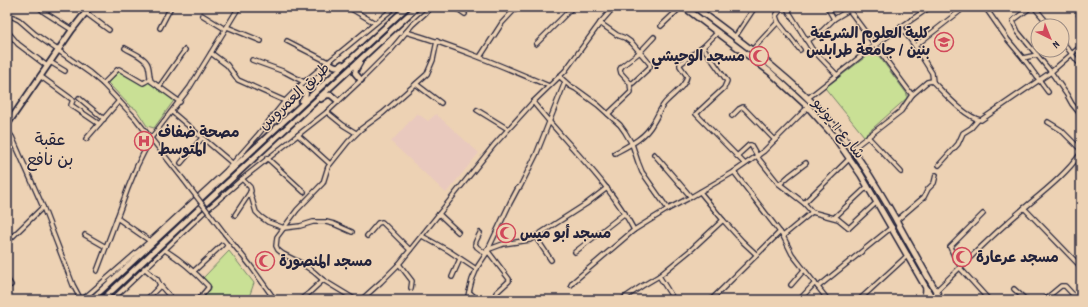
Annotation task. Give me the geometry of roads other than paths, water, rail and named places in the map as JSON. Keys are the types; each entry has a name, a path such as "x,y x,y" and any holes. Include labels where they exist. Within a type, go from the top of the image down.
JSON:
{"highway":[{"name":"شارع 11 يونيو","path":"683,7 777,78 808,107 833,135 868,186 925,285 931,299"},
{"name":"شارع 11 يونيو","path":"695,7 782,73 828,119 852,149 866,171 889,208 941,300"},
{"path":"777,78 782,73"},
{"path":"883,212 889,208"},
{"path":"925,285 925,300"}],"main road":[{"path":"7,125 72,30 90,7"},
{"name":"طريق العمروس","path":"91,300 407,7"},
{"name":"طريق العمروس","path":"102,300 417,7"},
{"path":"328,62 335,67 340,66 359,51"},
{"path":"361,80 355,71 364,55"},
{"path":"290,115 306,95 305,91 299,87"},
{"path":"295,120 327,95 333,96 338,101"}],"street":[{"path":"39,7 44,12 72,30"},
{"path":"160,28 171,7"},
{"path":"97,270 137,166 151,138 180,102 239,7"},
{"path":"348,7 375,23"},
{"path":"7,130 12,137 43,207 73,285 81,300 150,241 219,178 257,136 285,101 304,82 395,7"},
{"path":"112,300 202,214 242,179 327,112 391,50 406,32 432,7"},
{"path":"455,7 465,14"},
{"path":"480,57 502,23 517,7"},
{"path":"536,44 573,7"},
{"path":"361,300 399,264 494,145 533,102 565,71 613,7"},
{"path":"661,26 683,7"},
{"path":"735,37 756,7"},
{"path":"800,50 778,22 776,16 784,7 812,49 837,75"},
{"path":"827,7 834,19"},
{"path":"807,41 822,32 834,19 848,8 853,7"},
{"path":"808,98 875,45 930,7"},
{"path":"915,46 960,11 962,7"},
{"path":"985,7 1048,92"},
{"path":"1030,47 1018,32 1013,22 1014,19 1031,7 1034,7 1043,18"},
{"path":"848,8 912,95"},
{"path":"86,13 109,30"},
{"path":"7,14 19,20 35,34 90,73 103,84 135,118 250,265 275,300"},
{"path":"202,15 226,28 261,41"},
{"path":"752,50 778,22"},
{"path":"600,23 617,35 629,41 650,64 650,67 632,83 630,83"},
{"path":"901,27 932,73 933,82"},
{"path":"7,31 18,44 47,66"},
{"path":"406,32 437,41 480,57 549,86"},
{"path":"615,153 632,144 645,134 663,105 682,87 687,79 687,76 680,64 703,47 718,32"},
{"path":"608,114 631,92 630,83 621,73 620,70 622,66 640,52 654,37"},
{"path":"287,41 328,62"},
{"path":"356,300 323,280 301,263 283,254 276,246 277,238 297,210 323,184 330,164 356,133 382,113 429,71 437,41"},
{"path":"939,165 958,144 963,133 971,128 978,120 981,120 1039,81 1081,46"},
{"path":"703,47 726,81 726,85 696,114 745,164"},
{"path":"125,48 144,60 148,66 150,79 180,102"},
{"path":"160,87 185,50"},
{"path":"1070,51 1078,62"},
{"path":"211,53 227,65 235,78 238,80 285,101"},
{"path":"1023,58 1030,56"},
{"path":"1039,58 1081,115"},
{"path":"252,60 285,72 304,82"},
{"path":"50,62 65,71"},
{"path":"103,84 119,69 143,82 150,79"},
{"path":"40,76 73,100 71,105 99,124"},
{"path":"559,76 570,86 588,97 626,132 642,172 668,209"},
{"path":"852,149 901,111 912,95 928,81 932,81 950,99 978,120"},
{"path":"467,300 476,269 536,155 565,82"},
{"path":"416,84 440,104"},
{"path":"79,98 104,119"},
{"path":"86,139 119,101"},
{"path":"533,102 548,122 607,188 625,213 634,230"},
{"path":"732,116 743,107 775,140"},
{"path":"571,285 634,230 734,172 758,156 808,107"},
{"path":"477,110 508,129"},
{"path":"172,112 232,164"},
{"path":"327,112 356,133"},
{"path":"936,291 1024,208 1072,166 1081,151 1061,130 1048,122"},
{"path":"298,135 330,164"},
{"path":"868,137 901,172"},
{"path":"181,163 202,138"},
{"path":"737,156 750,145 752,146 780,184 804,203 812,212 835,217 841,220 849,228 877,202"},
{"path":"654,154 691,197"},
{"path":"267,158 304,192"},
{"path":"804,203 850,158"},
{"path":"780,184 806,163"},
{"path":"734,172 782,234 792,254 828,300"},
{"path":"896,221 924,197 928,189 934,183 936,175"},
{"path":"242,179 250,187 256,212 268,222 284,228 300,226 313,222 326,222 352,232"},
{"path":"835,217 868,186"},
{"path":"486,252 503,244 530,240 586,204 607,188"},
{"path":"235,216 250,192"},
{"path":"700,192 723,220 757,255"},
{"path":"7,242 43,207"},
{"path":"1024,208 1081,267"},
{"path":"711,300 757,255 812,212"},
{"path":"575,252 625,213"},
{"path":"439,214 458,232"},
{"path":"983,214 950,247 961,268 989,300"},
{"path":"118,218 150,241"},
{"path":"621,300 659,276 692,250 723,220"},
{"path":"367,236 378,223 382,222 410,250"},
{"path":"818,287 892,227"},
{"path":"480,233 475,244 476,247 486,252 509,280 496,293 494,300"},
{"path":"84,235 106,247"},
{"path":"422,236 449,251 476,269"},
{"path":"535,236 551,260"},
{"path":"194,271 222,245"},
{"path":"165,250 194,271 208,286 207,290 198,300"},
{"path":"859,300 908,255"},
{"path":"452,277 460,259"},
{"path":"399,264 411,280 411,288"},
{"path":"144,268 157,279 160,285 173,300"},
{"path":"791,285 804,270"},
{"path":"659,276 674,300"},
{"path":"7,279 11,285"},
{"path":"300,300 323,280"},
{"path":"799,300 814,283"},
{"path":"146,300 160,285"},
{"path":"1044,300 1063,285 1078,300"},
{"path":"1014,289 1026,300"},
{"path":"469,292 478,300"}],"place":[{"name":"كلية العلوم الشرعية بنين / جامعة طرابلس","path":"944,42"},
{"name":"مسجد الوحيشي","path":"759,56"},
{"name":"مصحة ضفاف المتوسط","path":"144,141"},
{"name":"مسجد أبو ميس","path":"506,233"},
{"name":"مسجد عرعارة","path":"962,257"},
{"name":"مسجد المنصورة","path":"265,261"}],"district":[{"name":"عقبة بن نافع","path":"50,149"}]}
